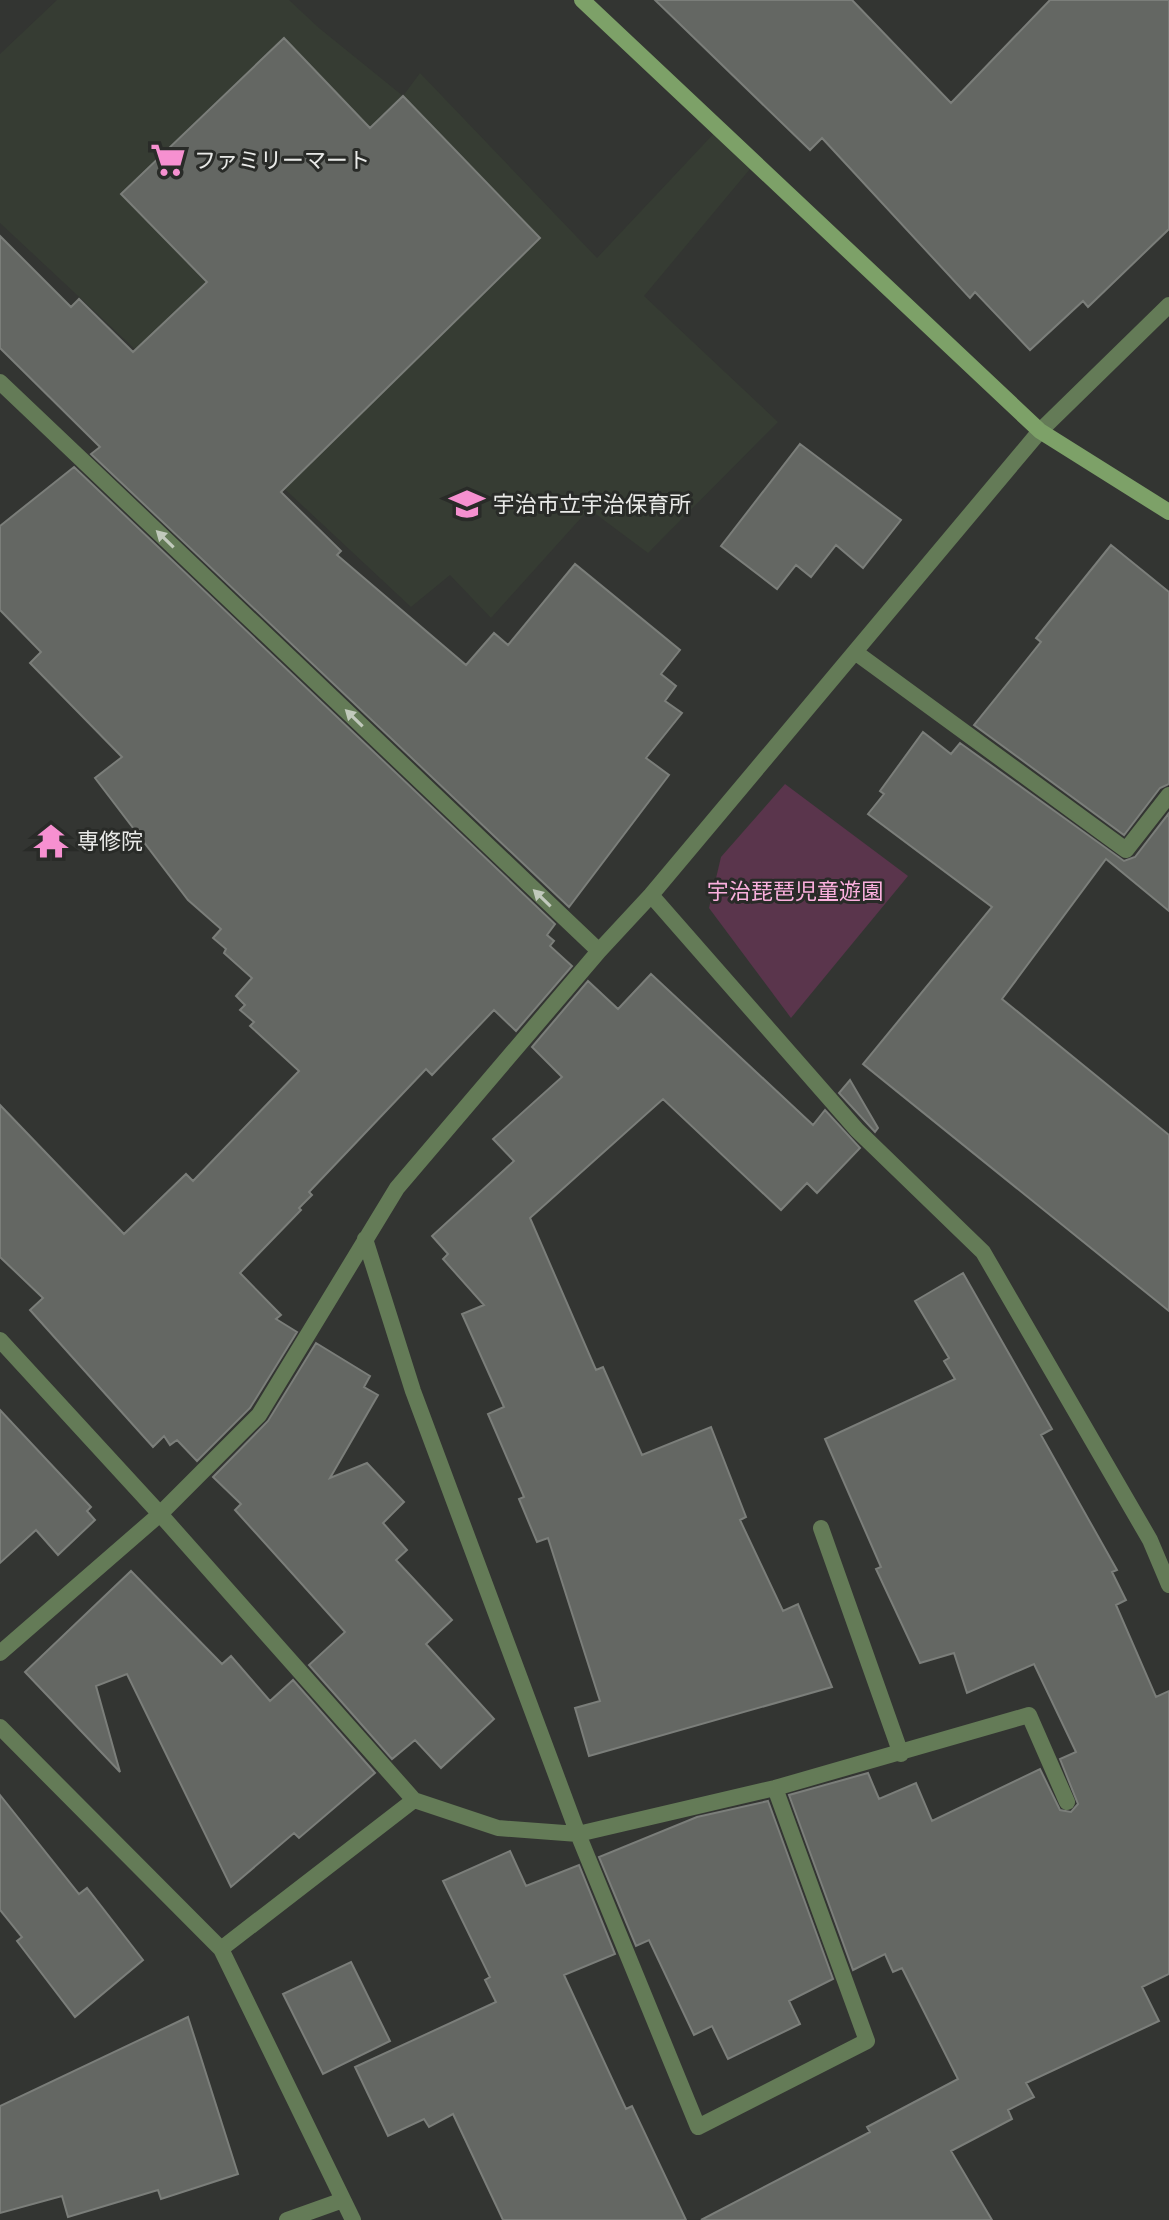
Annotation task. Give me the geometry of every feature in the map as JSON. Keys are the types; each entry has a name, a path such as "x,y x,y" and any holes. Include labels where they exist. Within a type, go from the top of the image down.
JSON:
{"street":[{"path":"582,0 1040,431 1169,512"},
{"path":"0,1653 160,1514 259,1415 397,1188 599,951 651,895 1040,431 1169,305"},
{"path":"0,382 599,951"},
{"path":"855,652 1126,850 1169,795"},
{"path":"651,895 857,1130 983,1252 1150,1540 1169,1585"},
{"path":"365,1239 413,1391 578,1834 698,2127 867,2041 775,1788"},
{"path":"0,1340 160,1514 414,1800 498,1828 578,1834 775,1788 1029,1715 1067,1802"},
{"path":"821,1528 901,1754"},
{"path":"0,1727 221,1949 353,2220"},
{"path":"221,1949 414,1800"},
{"path":"287,2220 343,2200"}],"shaded area":[{"path":"57,0 289,0 403,96 420,73 597,258 719,128 755,163 644,296 778,422 648,553 589,509 491,618 450,575 411,607 0,223 0,54"}],"green space":[{"name":"宇治琵琶児童遊園","path":"785,784 908,876 791,1018 709,908 721,857"}],"building":[{"path":"655,0 852,0 951,103 1050,0 1169,0 1169,229 1088,307 1083,301 1030,350 975,292 970,298 822,138 810,150"},
{"path":"284,38 370,128 403,96 540,238 281,492 341,551 337,555 466,665 494,633 508,645 575,564 680,650 661,674 676,686 665,701 682,713 646,758 669,775 569,907 91,454 100,447 0,348 0,236 71,307 79,299 133,352 207,282 121,194"},
{"path":"800,444 901,520 863,568 836,545 811,577 796,565 777,589 721,546"},
{"path":"74,467 555,924 547,935 554,941 550,946 572,966 516,1031 494,1010 432,1075 426,1069 309,1192 312,1195 299,1208 301,1210 240,1273 281,1315 276,1319 297,1332 250,1408 197,1461 177,1440 170,1445 164,1436 153,1447 30,1310 43,1298 0,1257 0,1105 124,1234 186,1174 193,1181 299,1071 250,1026 254,1022 240,1010 245,1005 236,996 252,978 224,953 226,949 213,938 221,929 188,900 95,778 122,757 30,663 41,652 0,610 0,526"},
{"path":"1111,545 1169,592 1169,784 1160,788 1124,835 974,725 1041,642 1036,638"},
{"path":"923,732 951,754 960,743 1124,861 1135,857 1169,813 1169,911 1106,859 1002,999 1169,1135 1169,1311 863,1064 992,907 868,814 884,794 880,791"},
{"path":"651,974 813,1125 825,1110 860,1148 817,1193 807,1183 781,1210 663,1099 530,1218 596,1370 603,1367 642,1455 711,1427 746,1517 740,1520 783,1611 798,1604 832,1687 589,1756 575,1708 600,1701 548,1538 537,1542 519,1499 524,1497 488,1414 504,1407 462,1314 484,1305 443,1259 448,1254 432,1236 514,1161 493,1139 562,1077 532,1047 588,981 618,1009"},
{"path":"850,1080 878,1128 875,1132 839,1093"},
{"path":"963,1273 1052,1429 1041,1435 1117,1570 1112,1572 1126,1600 1116,1605 1156,1697 1169,1691 1169,1974 1142,1987 1159,2021 1026,2083 1034,2097 1008,2110 1012,2119 951,2151 992,2220 701,2220 870,2132 867,2127 958,2079 902,1968 893,1972 885,1954 853,1970 789,1795 868,1773 879,1799 916,1783 932,1821 1040,1769 1060,1810 1071,1812 1078,1804 1060,1759 1076,1752 1034,1664 967,1693 954,1653 920,1663 876,1569 881,1567 825,1439 955,1379 944,1361 949,1358 915,1301"},
{"path":"316,1343 370,1376 364,1387 378,1395 330,1478 367,1463 404,1502 383,1523 407,1550 396,1560 452,1620 426,1644 494,1719 441,1768 415,1740 392,1759 309,1665 345,1632 235,1510 241,1504 213,1477 268,1421"},
{"path":"0,1410 91,1507 87,1511 95,1520 58,1555 36,1530 0,1563"},
{"path":"131,1571 222,1664 231,1656 270,1701 293,1680 375,1773 299,1838 294,1833 231,1887 127,1674 96,1686 120,1772 25,1672"},
{"path":"0,1795 79,1894 87,1888 143,1960 75,2017 17,1941 22,1937 0,1910"},
{"path":"768,1801 833,1979 789,2001 800,2024 728,2059 712,2026 694,2035 649,1940 636,1946 599,1857 697,1817"},
{"path":"510,1851 526,1886 579,1865 615,1954 564,1975 626,2109 632,2106 686,2220 503,2220 453,2114 429,2127 424,2119 388,2136 355,2067 496,2002 485,1980 490,1977 443,1881"},
{"path":"351,1962 390,2041 323,2074 283,1994"},
{"path":"188,2017 238,2174 161,2199 158,2190 68,2217 62,2196 0,2213 0,2106"}],"place":[{"name":"ファミリーマート","path":"168,160"},
{"name":"宇治市立宇治保育所","path":"467,504"},
{"name":"専修院","path":"51,841"}]}
